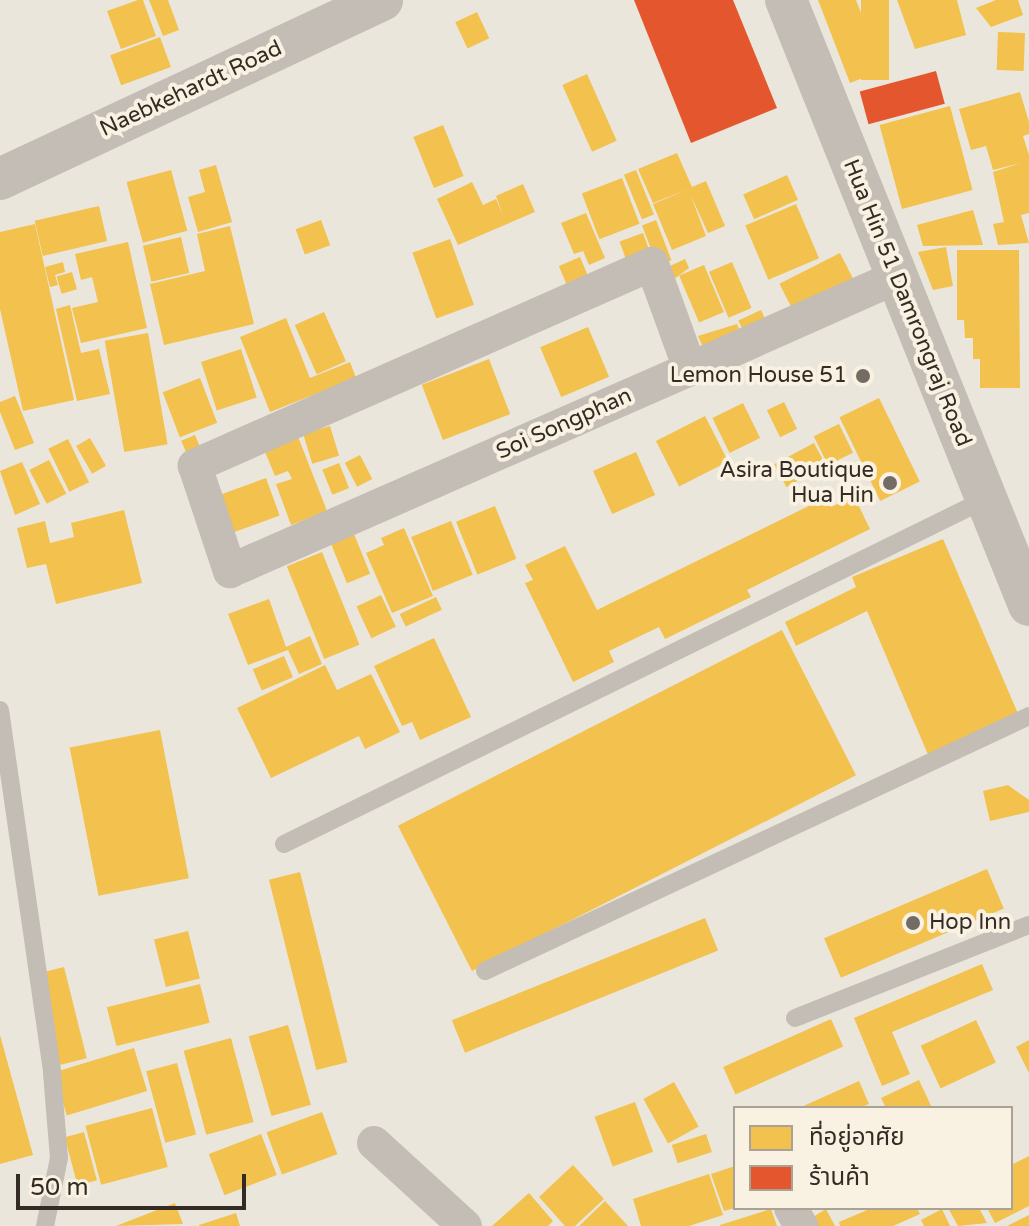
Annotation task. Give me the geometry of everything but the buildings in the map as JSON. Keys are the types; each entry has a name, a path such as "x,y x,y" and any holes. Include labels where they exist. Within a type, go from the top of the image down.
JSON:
{"street":[{"name":"Naebkehardt Road","path":"0,179 382,0"},
{"name":"Hua Hin 51 Damrongraj Road","path":"786,0 986,499 1026,589"},
{"name":"Soi Songphan","path":"690,369 652,264 195,466 230,571 690,369 897,277"},
{"path":"374,1143 465,1226"}],"lane":[{"path":"284,844 986,499"},
{"path":"0,710 52,1073 59,1158 45,1226"},
{"path":"485,971 1029,716"},
{"path":"795,1018 1029,925"}],"place":[{"name":"Lemon House 51","path":"863,376"},
{"name":"Asira Boutique Hua Hin","path":"890,483"},
{"name":"Hop Inn","path":"913,923"}]}
